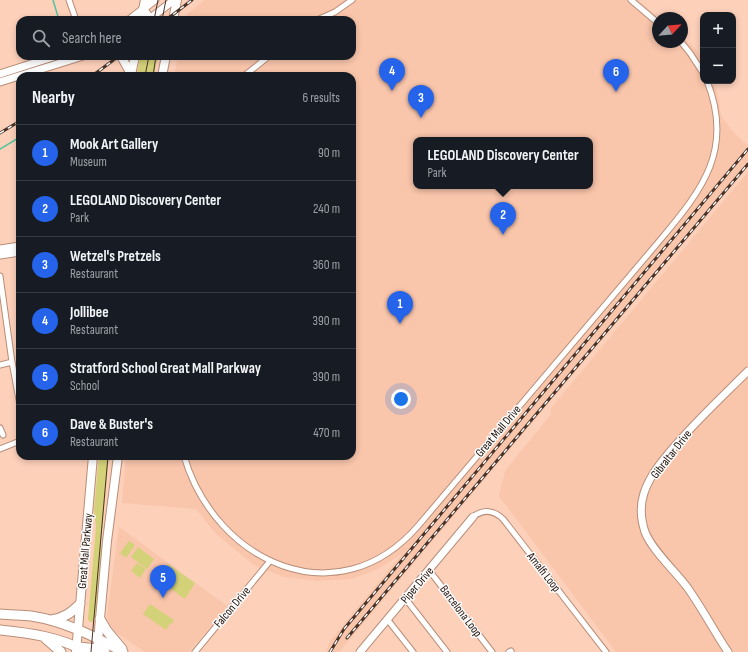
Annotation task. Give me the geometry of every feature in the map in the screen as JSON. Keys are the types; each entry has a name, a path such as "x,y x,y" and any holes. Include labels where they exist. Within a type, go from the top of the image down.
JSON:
{"highway":[{"path":"49,621 64,617 80,604"},
{"path":"0,614 32,616 78,628 123,652"},
{"path":"100,619 123,652"},
{"path":"0,630 23,632 44,637 86,652"},
{"path":"44,637 61,652"},
{"path":"77,649 100,651"}],"main road":[{"path":"145,0 143,9 146,16"},
{"path":"173,16 175,0"},
{"path":"123,60 129,72"},
{"path":"132,72 134,60"},
{"path":"163,72 165,60"},
{"name":"Great Mall Parkway","path":"77,649 93,460"},
{"name":"Great Mall Parkway","path":"100,651 98,638 107,541 117,460"}],"street":[{"path":"69,0 75,16"},
{"path":"134,16 155,0"},
{"path":"153,16 175,0"},
{"path":"326,16 335,12 352,0"},
{"path":"631,0 652,17"},
{"path":"686,48 693,56 700,68"},
{"path":"0,74 43,60"},
{"path":"33,72 71,60"},
{"path":"249,72 264,60"},
{"path":"24,66 26,72"},
{"path":"0,82 16,77"},
{"name":"Great Mall Drive","path":"185,460 188,469 198,488 214,514 241,541 270,562 287,568 306,572 340,572 363,566 378,560 397,547 413,532 666,234 697,193 711,165 716,141 716,112 708,84"},
{"path":"0,249 16,247"},
{"path":"0,255 16,253"},
{"path":"0,276 16,384"},
{"path":"0,365 12,362"},
{"name":"Gibraltar Drive","path":"728,652 692,593 656,549 646,533 642,513 642,502 645,489 650,479 667,455 692,426 748,371"},
{"path":"0,428 3,435"},
{"path":"0,449 16,443"},
{"name":"Amalfi Loop","path":"473,517 476,514 487,511 494,512 503,519 606,652"},
{"name":"Piper Drive","path":"360,652 473,517"},
{"name":"Falcon Drive","path":"195,652 270,562"},
{"name":"Barcelona Loop","path":"429,570 492,652"},
{"path":"405,598 447,652"},
{"path":"388,619 413,652"}],"shaded area":[{"path":"205,0 638,0 652,12 652,48 688,48 688,42 695,48 700,56 700,84 714,84 718,95 721,116 730,128 747,145 748,144 748,166 339,652 326,652 330,641 402,554 378,569 352,579 317,581 284,577 254,565 216,534 196,509 122,503 126,460 356,460 356,72 175,72 177,60 356,60 356,16 187,16 187,14"},
{"path":"139,60 157,60 155,72 138,72"},
{"path":"748,172 748,652 616,652 499,496 505,471 551,414 551,408"},
{"path":"99,460 109,460 101,542 102,569 95,617 93,622 90,622 88,619 96,527 94,509"},
{"path":"119,527 227,606 189,652 145,652 114,631 109,624 107,616"},
{"path":"129,541 135,545 126,558 120,553"},
{"path":"138,547 154,559 147,569 131,557"},
{"path":"137,563 146,569 140,578 131,571"},
{"path":"168,564 195,583 185,599 168,587 159,577"},
{"path":"150,604 174,620 172,624 170,623 166,630 143,614"}],"waterway":[{"path":"53,0 58,16"},
{"path":"0,149 16,139"}],"tram line":[{"path":"155,16 158,0"},
{"path":"163,16 166,0"},
{"path":"146,72 148,60"},
{"path":"154,72 155,60"},
{"path":"91,652 108,460"}],"railway":[{"path":"171,16 192,0"},
{"path":"97,72 114,60"},
{"path":"0,133 16,123"},
{"path":"330,652 344,629 748,149"},
{"path":"347,638 748,164"}],"place":[{"name":"Jollibee","path":"392,91"},
{"name":"Dave & Buster's","path":"616,92"},
{"name":"Wetzel's Pretzels","path":"421,118"},
{"name":"LEGOLAND Discovery Center","path":"503,235"},
{"name":"Mook Art Gallery","path":"400,324"},
{"name":"Stratford School Great Mall Parkway","path":"163,598"}]}
